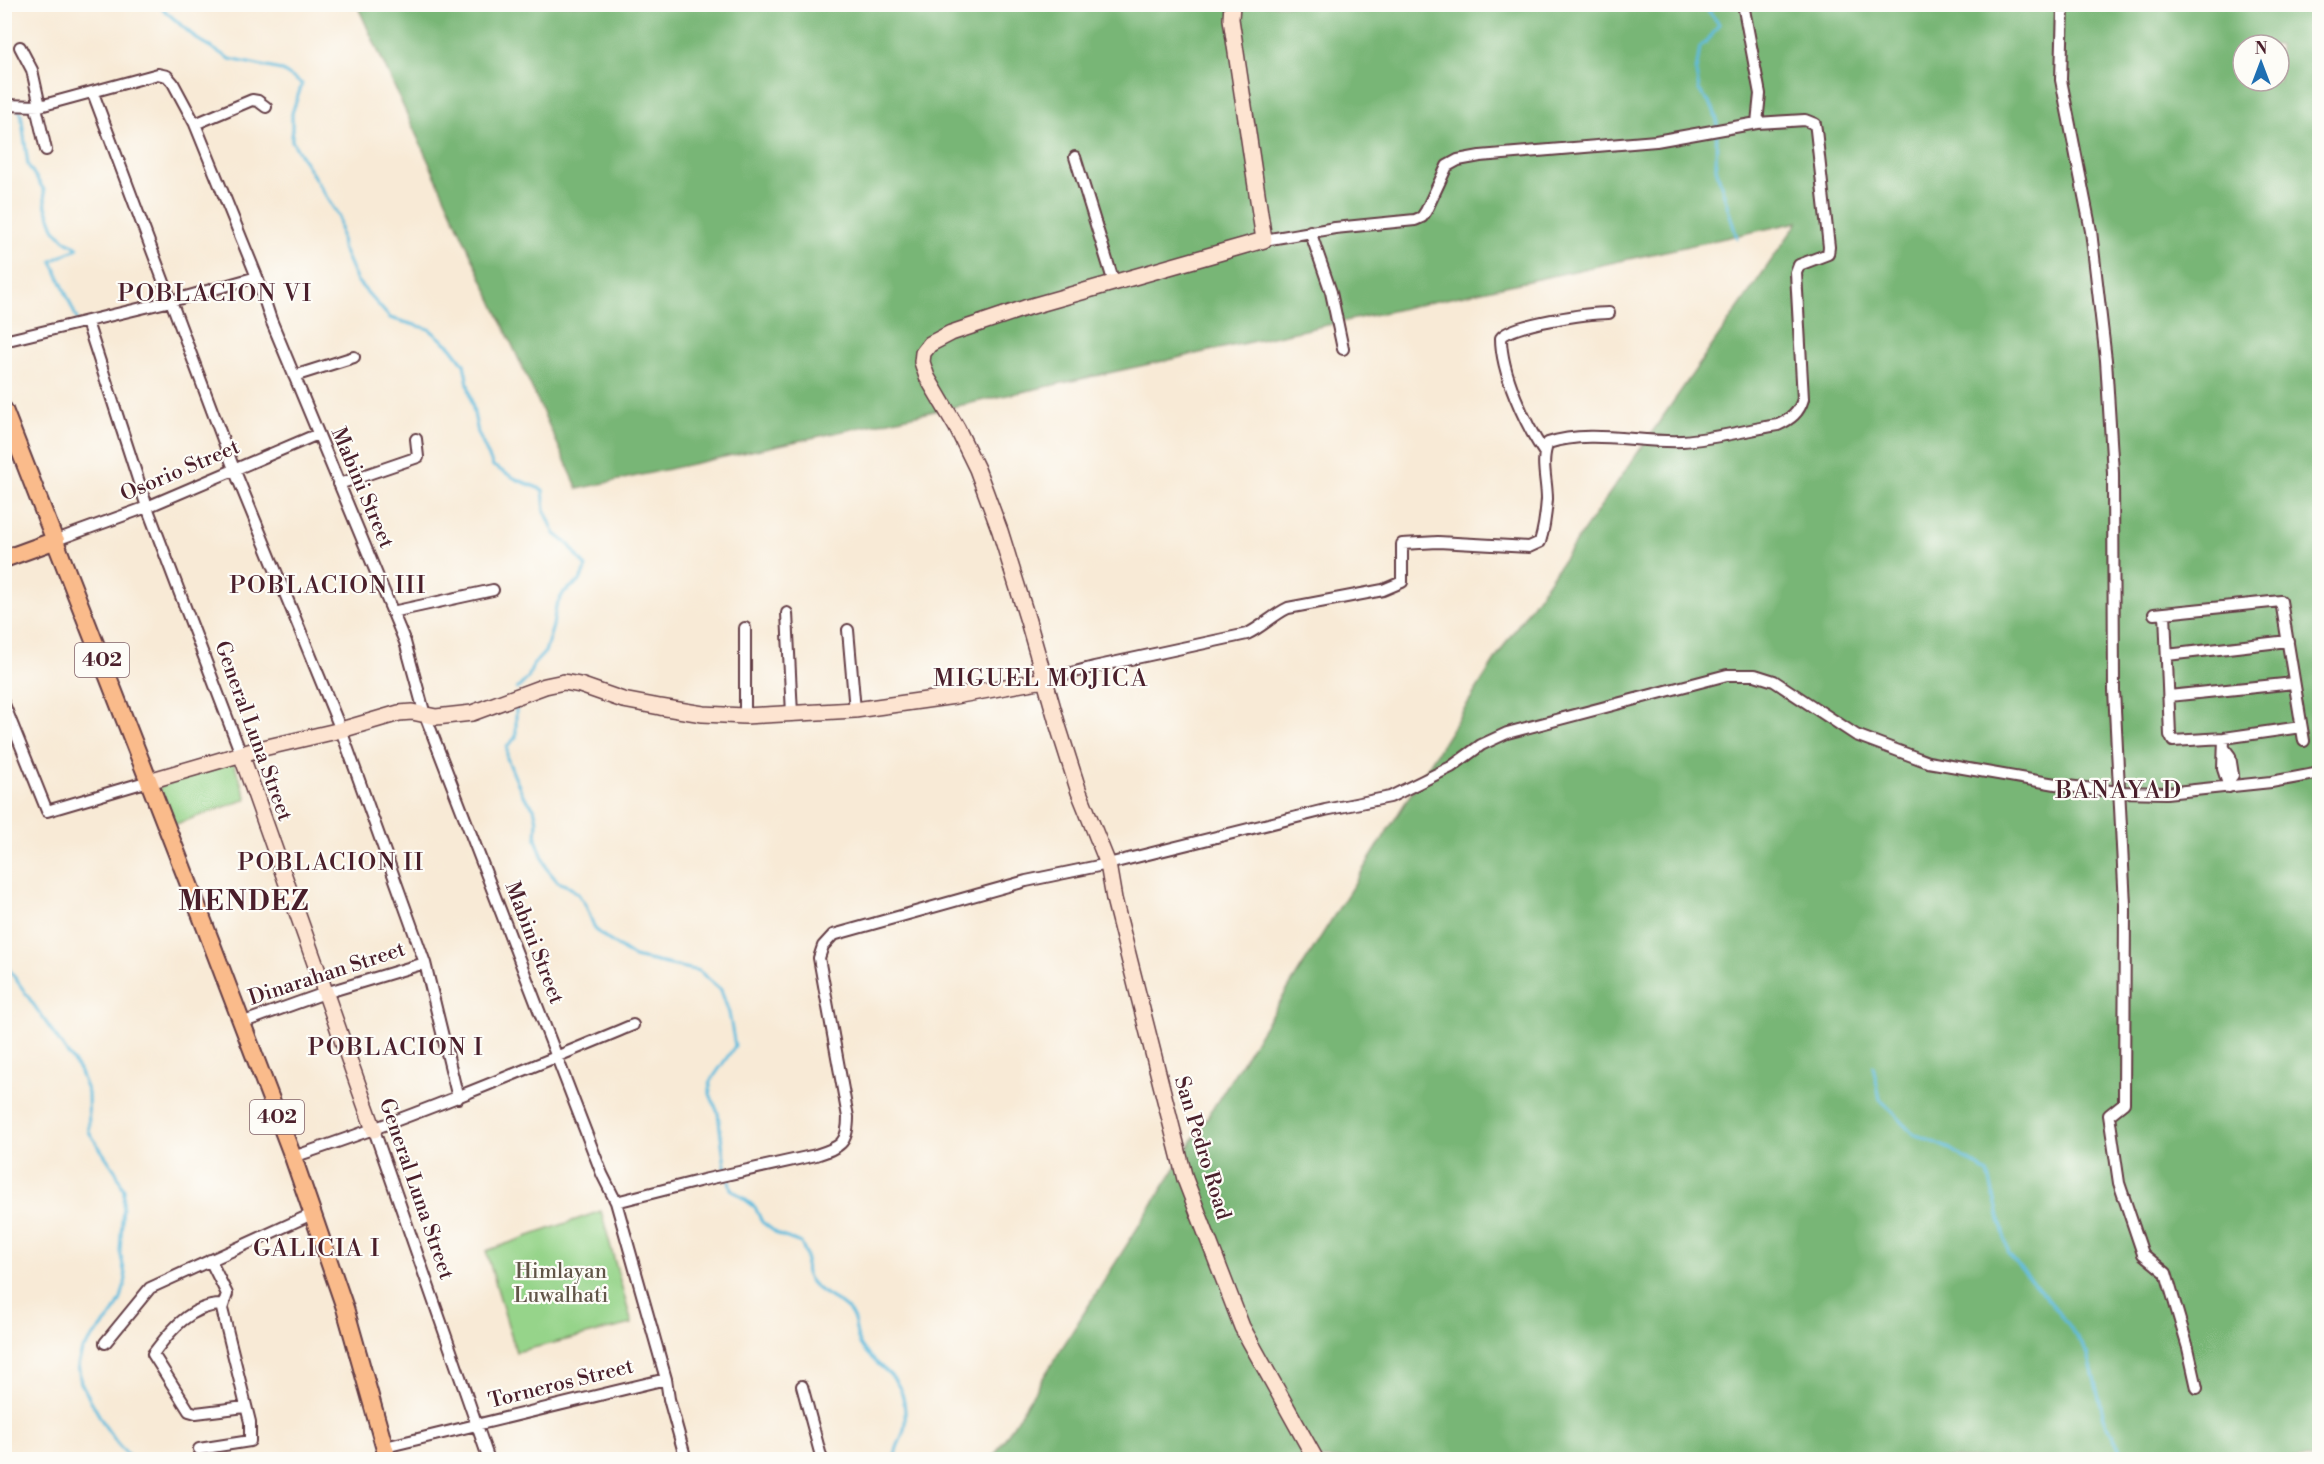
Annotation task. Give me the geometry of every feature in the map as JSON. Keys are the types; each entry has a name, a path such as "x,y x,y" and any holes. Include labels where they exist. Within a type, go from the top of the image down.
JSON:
{"main road":[{"path":"4,410 56,540 4,559"},
{"name":"402","path":"56,540 293,1157 345,1308 386,1453"}],"street":[{"path":"1232,4 1231,19 1264,240"},
{"path":"1743,4 1760,94 1757,123"},
{"path":"2063,4 2061,80 2091,231 2106,360 2113,473 2114,690 2125,904 2124,1103 2109,1115 2119,1183 2143,1254 2166,1273 2188,1347 2197,1388"},
{"path":"20,47 32,70 34,107 45,150"},
{"name":"Mabini Street","path":"93,93 158,74 167,76 195,124 294,376 405,642 425,715 556,1057 602,1174 616,1202 666,1379"},
{"path":"5,105 34,107 93,93 234,470 341,730 425,963 458,1098"},
{"path":"195,124 252,100 266,107"},
{"path":"4,704 47,811 241,754 341,730 399,713 452,716 472,713 529,691 564,682 623,700 660,707 702,714 745,716 855,710 955,696 1044,680 1105,664 1247,634 1275,614 1288,608 1383,590 1402,582 1402,544 1438,542 1529,547 1540,542 1542,533 1547,500 1544,452 1548,443 1603,437 1684,441 1778,425 1789,420 1799,411 1803,399 1796,273 1799,265 1828,254 1830,247 1815,124 1805,120 1735,126 1656,141 1480,156 1458,160 1447,166 1422,217 1415,220 1310,231 1264,240 1114,283 1075,157"},
{"path":"1310,231 1331,292 1343,349"},
{"path":"4,341 171,301 257,277"},
{"name":"San Pedro Road","path":"1114,283 1025,308 951,333 930,344 923,353 922,362 927,377 957,428 977,469 1014,576 1079,792 1108,864 1114,899 1185,1179 1242,1327 1316,1460"},
{"path":"1544,452 1531,433 1514,396 1501,338 1509,331 1572,316 1609,313"},
{"name":"General Luna Street","path":"87,322 147,507 241,754 489,1460"},
{"path":"294,376 354,357"},
{"name":"Osorio Street","path":"56,540 147,507 318,434"},
{"path":"339,484 418,457 416,439"},
{"path":"392,612 493,590"},
{"path":"2301,727 2224,743 2173,741 2170,735 2167,655 2159,614 2281,601 2304,741"},
{"path":"787,613 792,714"},
{"path":"745,628 745,716"},
{"path":"848,630 855,710"},
{"path":"2167,655 2288,642"},
{"path":"616,1202 703,1179 816,1155 844,1142 848,1130 848,1117 819,958 823,946 833,935 976,894 1326,810 1390,797 1451,767 1481,746 1507,733 1727,675 1755,675 1774,681 1856,735 1928,762 2067,786 2120,792 2166,793 2319,773"},
{"path":"2169,696 2294,683"},
{"path":"2224,743 2223,769 2229,784"},
{"name":"Dinarahan Street","path":"241,1023 325,993 425,963"},
{"path":"293,1157 374,1130 458,1098 633,1025"},
{"path":"105,1343 150,1288 312,1214"},
{"path":"199,1449 250,1441 250,1422 223,1305 226,1293 210,1260"},
{"path":"223,1305 213,1304 178,1323 153,1354 189,1411 196,1413 245,1407"},
{"name":"Torneros Street","path":"386,1453 477,1425 666,1379 669,1399 686,1460"},
{"path":"802,1386 822,1460"}],"green space":[{"path":"357,5 2319,5 2319,1459 992,1459 1507,641 1798,222 578,489"},
{"path":"233,761 247,799 173,825 159,787"},
{"name":"Himlayan Luwalhati","path":"601,1211 632,1324 516,1352 486,1251"}],"waterway":[{"path":"157,4 197,39 230,59 281,70 302,84 292,113 292,141 339,217 342,247 357,281 390,318 429,329 451,347 464,364 478,433 493,466 543,490 545,511 555,534 569,545 586,567 580,581 564,592 556,606 545,652 533,665 528,678 517,689"},
{"path":"1703,4 1719,24 1710,38 1700,47 1696,72 1699,90 1713,108 1717,120 1716,168 1737,238"},
{"path":"4,89 13,102"},
{"path":"17,107 21,113 28,165 44,190 46,207 55,230 78,248 52,261 77,319"},
{"path":"516,701 516,737 507,747 507,758 523,795 534,808 537,821 536,839 547,869 558,882 578,894 586,906 595,929 607,939 634,957 699,971 721,990 729,1013 735,1046 710,1082 710,1094 718,1113 725,1166 731,1189 755,1207 762,1222 779,1235 801,1243 806,1254 808,1278 819,1290 848,1310 853,1318 860,1344 872,1359 891,1375 901,1390 905,1426 895,1460"},
{"path":"4,962 79,1070 88,1093 89,1132 116,1172 124,1190 120,1251 126,1279 121,1299 113,1314 82,1350 78,1365 81,1383 105,1426 132,1460"},
{"path":"1873,1066 1880,1099 1914,1134 1950,1149 1988,1173 2009,1255 2058,1311 2088,1354 2104,1418 2125,1460"}],"district":[{"name":"POBLACION VI","path":"215,294"},
{"name":"POBLACION III","path":"328,586"},
{"name":"MIGUEL MOJICA","path":"1041,679"},
{"name":"BANAYAD","path":"2119,791"},
{"name":"POBLACION II","path":"331,863"},
{"name":"MENDEZ","path":"244,902"},
{"name":"POBLACION I","path":"396,1048"},
{"name":"GALICIA I","path":"317,1249"}]}
